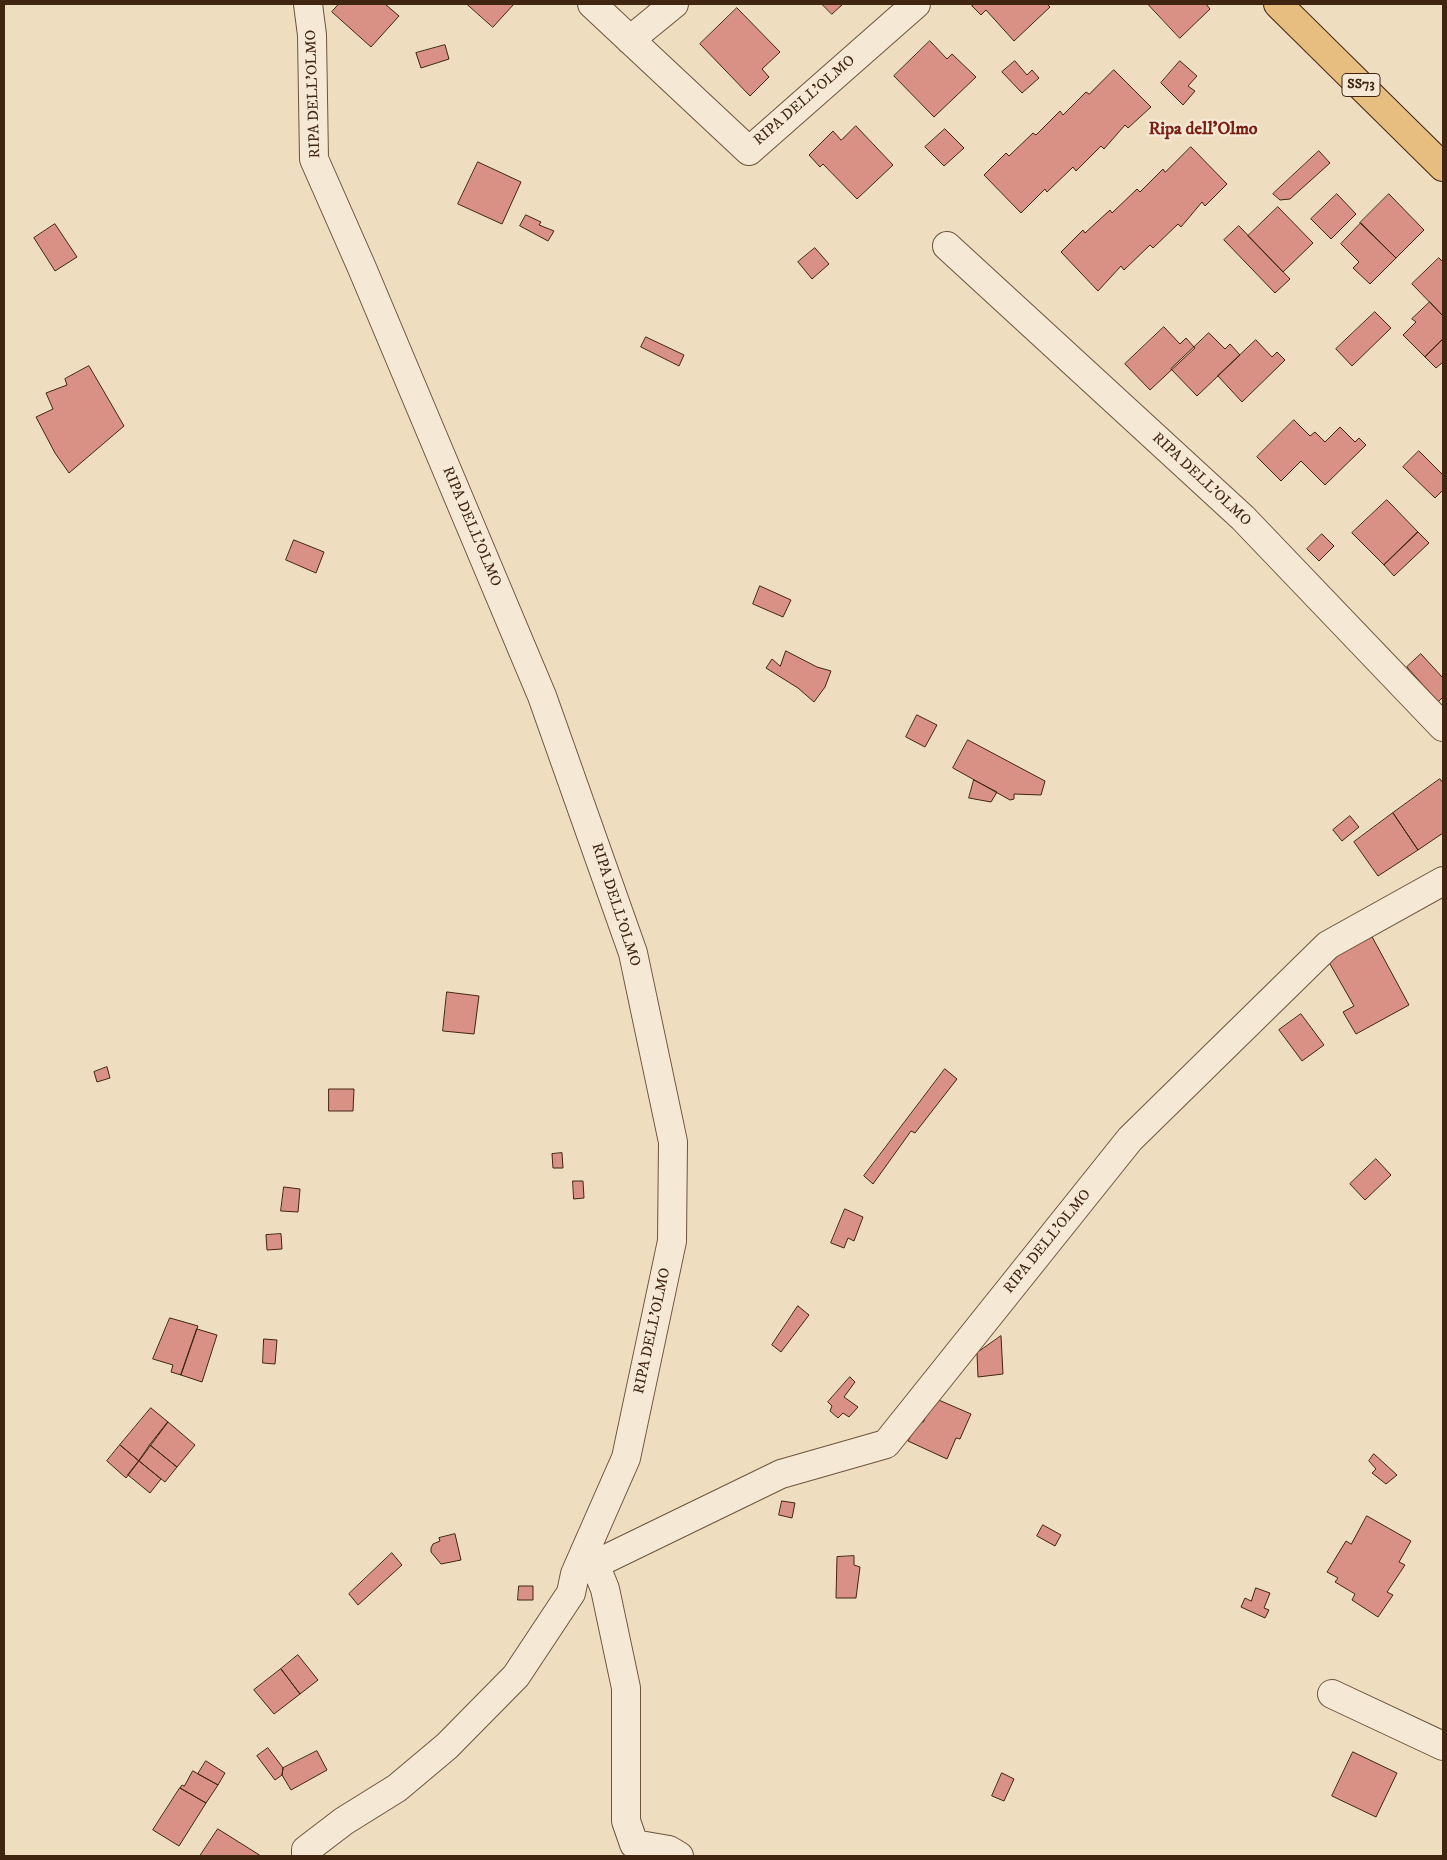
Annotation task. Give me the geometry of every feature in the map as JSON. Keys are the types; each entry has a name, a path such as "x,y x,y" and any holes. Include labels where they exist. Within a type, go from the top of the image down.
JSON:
{"main road":[{"name":"SS73","path":"1278,4 1443,167"}],"street":[{"name":"RIPA DELL'OLMO","path":"308,4 312,36 314,159 362,268 542,696 633,952 673,1142 672,1241 626,1458 585,1569"},
{"name":"RIPA DELL'OLMO","path":"592,4 749,151 916,4"},
{"path":"630,40 674,4"},
{"name":"RIPA DELL'OLMO","path":"947,246 1243,518 1443,727"},
{"name":"RIPA DELL'OLMO","path":"585,1569 781,1474 886,1444 1130,1139 1328,945 1443,880"},
{"path":"305,1854 344,1821 404,1782 447,1746 516,1676 585,1569 605,1589 626,1688 626,1821 634,1844 669,1850 679,1856"},
{"path":"1332,1694 1443,1746"}],"building":[{"path":"339,4 385,4 399,16 371,47 332,12"},
{"path":"467,4 514,4 493,27"},
{"path":"822,4 843,4 832,14"},
{"path":"975,4 1047,4 1050,7 1014,41 986,10 981,15 972,6"},
{"path":"1148,4 1206,4 1210,9 1180,38"},
{"path":"737,8 780,52 762,69 769,77 750,96 700,44"},
{"path":"930,41 947,59 952,54 976,77 934,117 894,76"},
{"path":"445,45 449,59 421,68 416,53"},
{"path":"1015,61 1027,75 1032,70 1039,78 1022,93 1002,72"},
{"path":"1180,61 1197,76 1188,86 1195,91 1183,105 1161,83"},
{"path":"1114,70 1151,107 1128,128 1125,125 1104,149 1101,146 1076,171 1073,167 1047,192 1045,189 1021,213 984,175 1006,153 1009,156 1033,133 1036,135 1060,111 1063,115 1086,92 1089,94"},
{"path":"856,126 893,165 857,199 823,164 820,167 809,155 833,131 841,140"},
{"path":"945,129 964,148 944,166 925,147"},
{"path":"1191,147 1227,184 1205,206 1202,202 1181,227 1178,224 1153,248 1150,245 1124,270 1121,266 1098,291 1061,252 1083,230 1085,233 1110,210 1112,213 1137,189 1140,192 1163,169 1165,172"},
{"path":"1319,151 1330,163 1290,199 1280,200 1273,194"},
{"path":"478,162 521,182 502,224 458,204"},
{"path":"1337,194 1356,214 1331,239 1311,219"},
{"path":"1389,194 1424,230 1396,258 1360,223"},
{"path":"1278,207 1313,243 1283,272 1248,236"},
{"path":"526,215 541,222 539,225 554,231 548,241 520,226"},
{"path":"1361,223 1396,258 1370,284 1353,268 1359,262 1341,244"},
{"path":"55,224 77,257 55,271 34,238"},
{"path":"1239,226 1290,279 1275,293 1224,240"},
{"path":"815,248 829,264 812,279 798,262"},
{"path":"1439,258 1443,262 1443,316 1412,284"},
{"path":"1430,302 1443,316 1443,339 1425,357 1403,335 1416,322 1412,319"},
{"path":"1375,312 1391,328 1352,366 1336,349"},
{"path":"1164,327 1180,344 1186,338 1195,348 1150,390 1125,364"},
{"path":"1209,333 1225,349 1230,344 1240,355 1197,396 1171,369"},
{"path":"646,337 684,355 679,366 641,347"},
{"path":"1443,339 1443,362 1436,368 1425,357"},
{"path":"1256,340 1272,357 1277,352 1285,360 1242,402 1218,376"},
{"path":"89,366 124,426 69,473 55,453 36,417 53,409 46,393 67,385 65,379"},
{"path":"1294,420 1310,436 1315,432 1325,442 1340,427 1355,442 1359,438 1366,445 1325,485 1301,461 1281,481 1257,457"},
{"path":"1419,451 1443,475 1443,490 1435,498 1403,467"},
{"path":"1387,500 1418,532 1384,565 1352,533"},
{"path":"1418,532 1429,543 1394,576 1384,565"},
{"path":"1322,534 1334,546 1319,561 1307,549"},
{"path":"294,540 324,552 316,573 286,560"},
{"path":"760,586 791,600 783,617 753,604"},
{"path":"786,651 817,667 831,671 825,687 814,702 798,688 766,668 772,659 780,666"},
{"path":"1421,654 1443,678 1443,697 1438,702 1407,667"},
{"path":"917,715 937,725 925,747 906,737"},
{"path":"968,740 1045,781 1041,795 1014,794 1014,799 1010,800 953,768"},
{"path":"1440,779 1443,783 1443,833 1418,850 1393,813"},
{"path":"974,780 997,792 991,802 969,798"},
{"path":"1393,813 1418,850 1378,876 1354,842"},
{"path":"1350,816 1359,827 1342,841 1333,830"},
{"path":"1370,933 1409,1005 1356,1034 1343,1012 1354,1006 1326,957"},
{"path":"447,992 479,996 474,1034 443,1031"},
{"path":"1301,1014 1324,1045 1302,1061 1279,1030"},
{"path":"107,1067 110,1078 97,1082 94,1072"},
{"path":"945,1069 957,1079 915,1133 911,1131 873,1184 864,1176"},
{"path":"329,1089 354,1089 353,1111 329,1111"},
{"path":"562,1153 563,1168 553,1168 552,1154"},
{"path":"1376,1159 1391,1175 1365,1200 1350,1184"},
{"path":"573,1181 583,1181 584,1198 574,1199"},
{"path":"284,1187 300,1189 298,1212 281,1211"},
{"path":"845,1209 863,1217 854,1241 848,1238 844,1248 831,1243"},
{"path":"281,1234 282,1249 267,1250 266,1235"},
{"path":"798,1306 809,1315 781,1352 772,1345"},
{"path":"170,1318 198,1326 181,1375 171,1372 173,1365 153,1359"},
{"path":"197,1329 217,1335 202,1382 181,1375"},
{"path":"1001,1336 1003,1374 978,1377 977,1353"},
{"path":"264,1339 277,1340 275,1364 263,1363"},
{"path":"850,1377 855,1382 844,1397 858,1407 849,1417 843,1413 838,1418 830,1411 832,1406 828,1402"},
{"path":"934,1398 971,1414 960,1439 956,1438 947,1459 908,1441 918,1422 923,1422"},
{"path":"151,1408 168,1422 139,1461 120,1445"},
{"path":"168,1422 195,1445 177,1467 150,1445"},
{"path":"120,1445 139,1461 126,1478 107,1461"},
{"path":"150,1445 177,1467 165,1482 139,1461"},
{"path":"1374,1454 1397,1475 1386,1484 1372,1473 1376,1469 1369,1461"},
{"path":"139,1461 161,1479 150,1493 128,1475"},
{"path":"782,1501 795,1503 792,1518 779,1515"},
{"path":"1367,1516 1411,1541 1399,1562 1405,1565 1387,1592 1393,1595 1378,1617 1352,1600 1355,1594 1335,1582 1338,1578 1327,1572 1346,1541 1351,1544"},
{"path":"1043,1525 1061,1535 1055,1546 1037,1536"},
{"path":"455,1534 461,1560 441,1564 431,1552 431,1548 433,1544 440,1541 439,1538"},
{"path":"392,1553 402,1565 358,1605 349,1594"},
{"path":"854,1556 854,1565 860,1567 856,1598 836,1598 837,1557"},
{"path":"519,1586 533,1586 533,1600 518,1600"},
{"path":"1256,1588 1270,1593 1264,1608 1269,1610 1265,1618 1241,1607 1245,1598 1251,1601"},
{"path":"298,1655 318,1680 300,1694 281,1669"},
{"path":"281,1669 300,1694 274,1714 254,1690"},
{"path":"268,1748 283,1768 282,1775 275,1780 257,1756"},
{"path":"317,1751 327,1770 291,1790 282,1775 283,1768"},
{"path":"1353,1752 1397,1773 1376,1817 1332,1796"},
{"path":"206,1761 225,1773 218,1785 198,1774"},
{"path":"193,1771 218,1785 206,1803 180,1788 182,1785 184,1786"},
{"path":"1002,1773 1014,1779 1004,1801 992,1796"},
{"path":"180,1788 206,1803 179,1846 153,1830"},
{"path":"218,1829 261,1856 200,1856"}],"district":[{"name":"Ripa dell'Olmo","path":"1203,130"}]}
